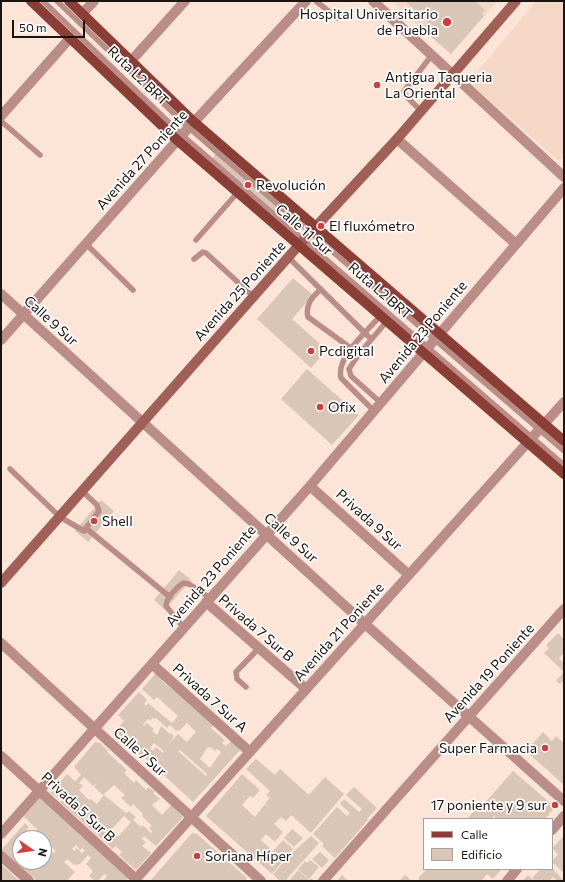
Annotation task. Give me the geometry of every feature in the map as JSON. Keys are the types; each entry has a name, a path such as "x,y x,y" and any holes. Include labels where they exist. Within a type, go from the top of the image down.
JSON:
{"main road":[{"name":"Calle 11 Sur","path":"31,1 70,38 185,131 313,230 542,427 564,441"},
{"name":"Calle 11 Sur","path":"69,1 131,61 185,131 238,192 301,243 384,319 426,351 530,440 564,474"},
{"name":"Avenida 25 Poniente","path":"1,583 253,296 397,139 516,1"}],"street":[{"path":"82,14 94,1"},
{"path":"131,61 185,1"},
{"name":"Avenida 27 Poniente","path":"1,340 185,131 306,1"},
{"path":"373,1 564,177"},
{"path":"1,116 70,38"},
{"path":"397,139 516,244"},
{"name":"Avenida 23 Poniente","path":"1,834 310,486 564,188"},
{"name":"Calle 9 Sur","path":"1,294 266,535 564,801"},
{"name":"Avenida 21 Poniente","path":"135,880 564,402"},
{"name":"Privada 9 Sur","path":"310,486 408,576"},
{"name":"Privada 7 Sur B","path":"208,600 306,690"},
{"name":"Avenida 19 Poniente","path":"323,881 564,609"},
{"name":"Calle 7 Sur","path":"1,643 261,881"},
{"name":"Privada 7 Sur A","path":"152,664 250,752"},
{"name":"Privada 5 Sur B","path":"1,756 135,880"},
{"path":"553,829 564,816"},
{"path":"1,856 29,881"},
{"path":"507,881 516,870"}],"lane":[{"name":"Ruta L2 BRT","path":"43,1 185,131"},
{"name":"Ruta L2 BRT","path":"57,1 185,131 301,243 426,351"},
{"path":"316,1 337,18"},
{"path":"421,111 405,95 404,91 432,55"},
{"path":"1,121 40,156"},
{"path":"196,240 238,192"},
{"path":"86,244 133,290"},
{"path":"194,259 203,252 206,253 253,296"},
{"path":"288,257 371,339"},
{"path":"322,290 309,302 306,309 308,316 358,354"},
{"path":"374,411 341,378 340,364 365,333 384,319"},
{"path":"381,403 351,376 349,369 358,354 371,339 384,319"},
{"path":"542,427 564,451"},
{"path":"530,440 564,465"},
{"path":"10,469 60,517 80,530 87,529 100,511 97,505 82,491"},
{"path":"87,529 170,597"},
{"path":"184,628 166,606 170,597 180,586 186,583 208,600"},
{"path":"246,687 237,679 236,672 259,648"}],"shaded area":[{"name":"Hospital Universitario de Puebla","path":"391,1 497,1 451,54"},
{"path":"536,1 564,1 564,156 559,161 469,82"}],"building":[{"name":"Hospital Universitario de Puebla","path":"405,1 475,1 485,10 482,14 484,16 451,54 422,29 428,22"},
{"path":"216,153 283,210 277,216 212,159"},
{"path":"293,278 313,295 292,319 327,350 311,368 257,319"},
{"name":"Ofix","path":"307,369 359,415 332,445 281,399"},
{"name":"Shell","path":"101,500 114,511 88,542 75,531"},
{"path":"179,570 191,580 165,610 154,600"},
{"path":"558,633 564,639 564,653 559,658 564,663 564,672 544,653 549,648 546,645"},
{"path":"157,672 164,678 162,681 216,723 211,728 225,740 222,743 226,746 232,740 242,748 193,802 142,755 141,757 135,751 136,750 115,731 124,721 118,715 139,692 147,700 144,704 146,706 148,703 172,723 178,716 157,697 154,700 142,689","holes":["153,718 156,718 167,728 170,725 176,731 179,731 187,723 196,732 187,742 178,734 168,744 174,736 161,726 157,735 152,731 154,729 147,723 144,726 143,725 148,719 150,721","154,743 164,751 163,753 156,747 152,751 150,748","210,747 215,751 217,749 221,752 210,768 200,759 207,748","180,750 207,774 206,776 178,751"]},
{"path":"564,672 564,680 560,684 556,681"},
{"path":"543,732 552,741 556,736 564,743 564,785 526,751"},
{"path":"95,742 100,743 108,751 107,752 127,770 124,773 134,783 136,780 146,790 149,787 155,792 153,793 160,799 152,805 162,815 171,805 183,817 156,846 144,836 142,839 146,842 142,846 151,853 136,870 119,855 122,852 116,846 113,849 60,802 62,800 50,793 67,774 75,781 81,775 74,767","holes":["84,777 93,786 98,782 94,787 103,795 114,785 125,795 121,798 131,807 133,804 143,814 142,816 152,826 149,828 153,832 151,833 143,825 141,827 133,820 136,817 129,811 126,813 104,795 97,804 91,799 89,800 79,790 83,786 79,783","124,816 131,822 118,837 111,830"]},
{"path":"256,759 275,775 280,769 309,795 325,777 344,794 311,833 291,815 286,821 281,817 274,824 283,832 275,842 266,834 261,840 273,851 283,840 293,849 272,874 206,816 242,774 260,790 253,798 250,796 242,805 255,817 265,804 273,810 265,803 270,798 266,795 270,791 246,769"},
{"path":"513,771 555,807 546,818 496,818 494,816 492,818 468,818 480,804 482,806"},
{"path":"354,787 377,808 335,858 322,846 324,844 313,834 337,807 347,816 350,813 340,804 344,799 359,812 362,809 346,795"},
{"path":"40,797 129,877 126,881 103,881 107,876 104,874 98,881 95,881 89,876 93,871 86,864 91,858 88,855 80,864 74,865 67,859 64,862 75,872 67,881 37,881 32,876 31,878 22,870 52,870 52,852 56,851 52,847 52,830 36,830 37,829 23,816","holes":["76,845 80,850 82,848 85,851 82,853 77,848 74,851 72,849"]},
{"path":"25,823 29,827 26,830 19,830"},
{"path":"292,829 303,838 294,847 284,838"},
{"name":"Soriana Híper","path":"192,833 197,834 247,878 244,881 150,881"},
{"path":"311,836 319,843 285,881 280,881 273,874 294,851"},
{"path":"564,836 564,873 553,863 558,854 553,847"},
{"path":"12,838 12,860 1,850"},
{"path":"320,852 329,860 322,868 312,859"},
{"path":"310,860 319,867 309,879 298,869 305,861 307,863"},
{"path":"1,864 15,877 19,881 1,881"},
{"path":"553,869 564,881 557,881 553,877 549,881 536,881 532,878 540,870"},
{"path":"298,870 309,880 311,878 313,880 289,881"},
{"path":"426,870 501,870 493,879 487,874 481,881 421,881 418,878"},
{"path":"342,875 348,881 337,881"},
{"path":"405,875 412,881 399,881"},
{"path":"528,875 534,881 522,881"}],"place":[{"name":"Hospital Universitario de Puebla","path":"447,22"},
{"name":"Antigua Taqueria La Oriental","path":"377,85"},
{"name":"Revolución","path":"248,185"},
{"name":"El fluxómetro","path":"321,226"},
{"name":"Pcdigital","path":"311,351"},
{"name":"Ofix","path":"320,407"},
{"name":"Shell","path":"94,521"},
{"name":"Super Farmacia","path":"545,748"},
{"name":"17 poniente y 9 sur","path":"555,805"},
{"name":"Soriana Híper","path":"197,856"}]}
